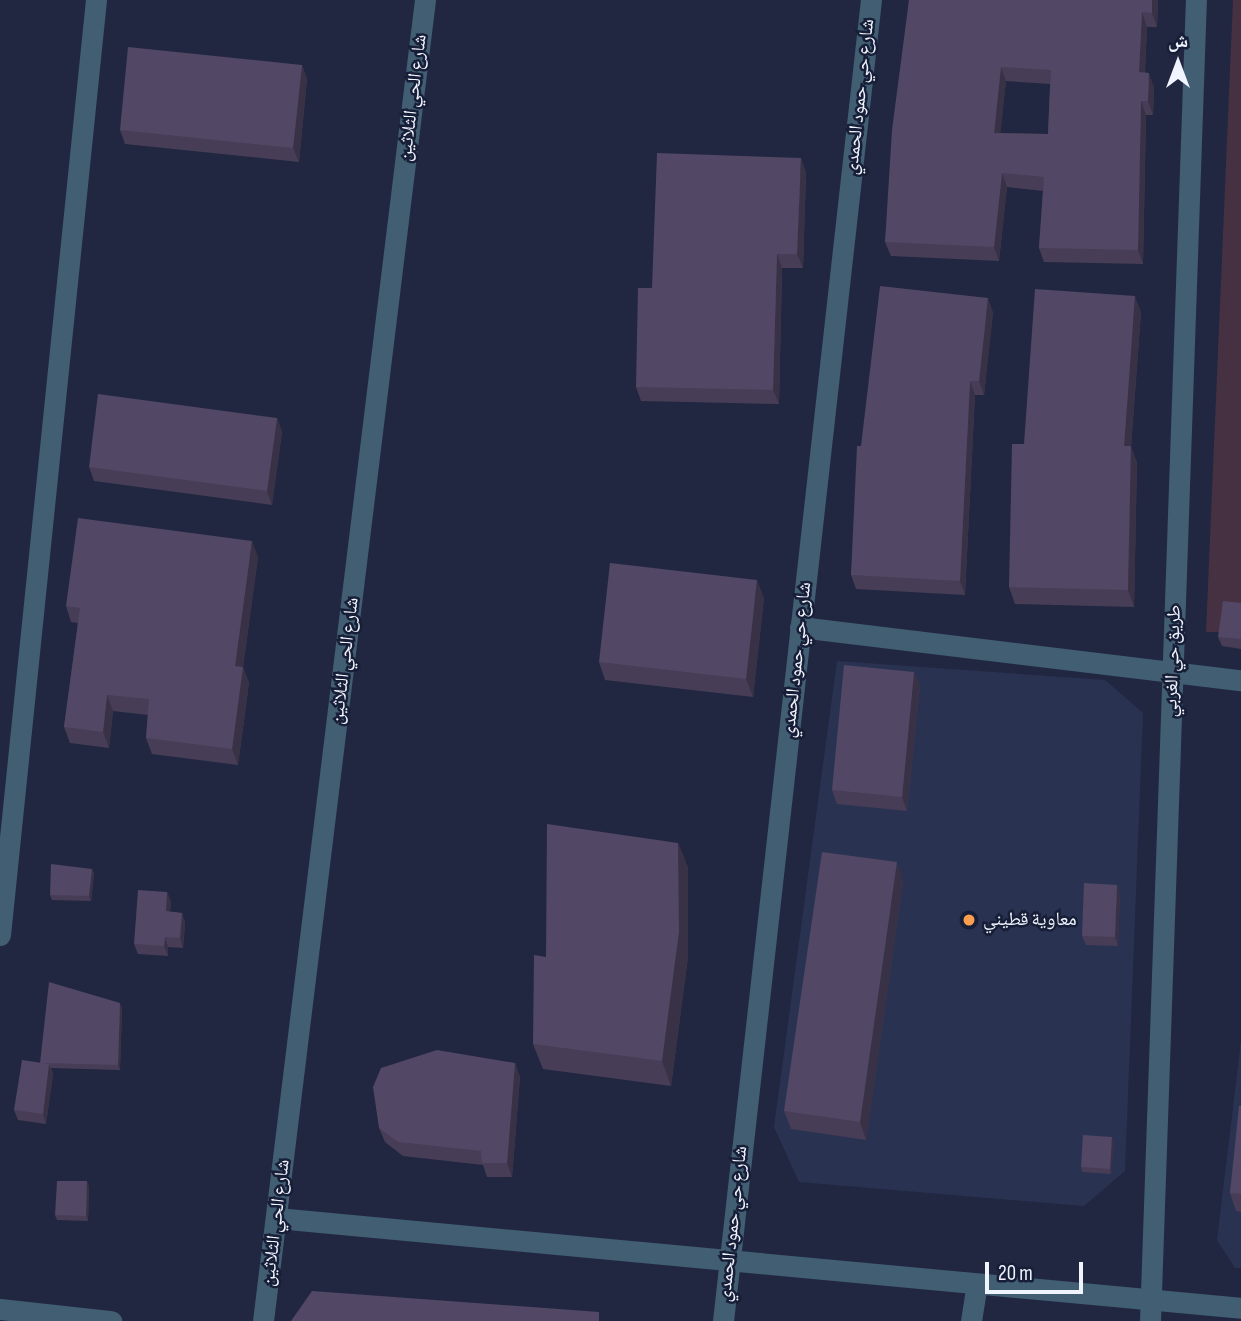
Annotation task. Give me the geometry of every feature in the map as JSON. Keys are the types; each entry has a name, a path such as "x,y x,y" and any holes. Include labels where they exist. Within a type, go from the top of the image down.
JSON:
{"street":[{"path":"0,935 96,0"},
{"name":"شارع الحي الثلاثين","path":"263,1321 425,0"},
{"name":"شارع حي حمود الحمدي","path":"723,1321 871,0"},
{"name":"طريق حي الغربي","path":"1150,1311 1196,0"},
{"path":"800,627 1172,670 1241,681"},
{"path":"277,1218 977,1284 1150,1311 1241,1308"},
{"path":"971,1321 977,1284"},
{"path":"0,1309 111,1321"}],"shaded area":[{"path":"1233,0 1241,0 1241,632 1206,632"},
{"name":"معاوية قطيني","path":"837,661 1105,680 1143,713 1125,1171 1084,1206 799,1182 774,1127"},
{"path":"1241,1041 1241,1268 1235,1268 1217,1240"}],"building":[{"path":"909,0 1152,0 1152,13 1142,12 1139,72 1149,73 1148,101 1141,101 1138,250 1039,248 1044,177 1002,173 994,247 885,242 892,130","holes":["1001,67 1051,70 1048,134 994,133"]},
{"path":"128,47 302,65 293,148 120,130"},
{"path":"657,153 801,158 797,254 777,254 773,390 636,387 638,288 652,288"},
{"path":"880,286 988,298 979,381 970,381 960,581 851,575 857,446 861,446"},
{"path":"1035,289 1135,296 1124,446 1131,446 1128,590 1009,587 1012,444 1024,444"},
{"path":"98,394 277,418 267,491 89,467"},
{"path":"78,518 252,541 235,666 243,667 232,749 146,738 149,699 107,695 103,732 64,727 80,608 66,606"},
{"path":"610,563 757,580 746,679 599,662"},
{"path":"1223,601 1241,603 1241,639 1218,637"},
{"path":"844,665 914,672 902,797 832,790"},
{"path":"547,824 678,843 679,932 662,1061 533,1044 534,955 546,957"},
{"path":"822,852 897,862 860,1122 784,1111"},
{"path":"51,864 92,869 89,896 50,895"},
{"path":"1084,883 1117,885 1115,937 1082,936"},
{"path":"138,890 167,892 166,911 182,913 180,938 165,937 164,946 134,944"},
{"path":"49,982 120,1003 118,1065 40,1063"},
{"path":"437,1050 515,1063 507,1163 482,1163 481,1151 398,1142 379,1128 373,1087 381,1068"},
{"path":"22,1060 49,1064 43,1114 14,1110"},
{"path":"1241,1106 1241,1194 1230,1193"},
{"path":"1083,1135 1112,1137 1110,1169 1081,1167"},
{"path":"57,1181 87,1181 86,1216 55,1215"},
{"path":"312,1291 599,1312 599,1321 291,1321"}],"place":[{"name":"معاوية قطيني","path":"969,920"}]}
